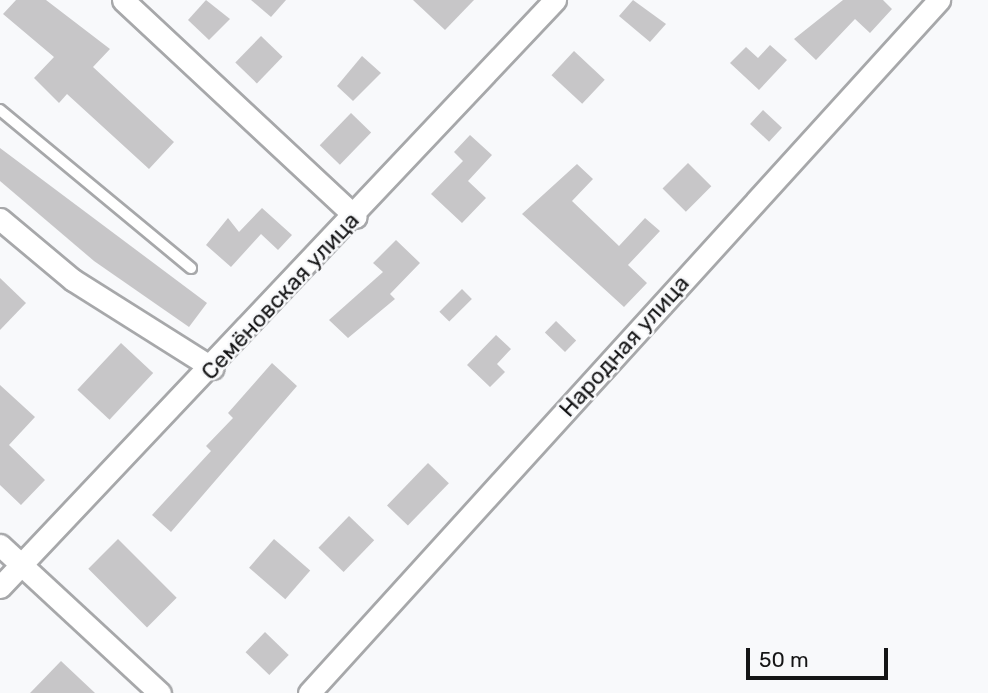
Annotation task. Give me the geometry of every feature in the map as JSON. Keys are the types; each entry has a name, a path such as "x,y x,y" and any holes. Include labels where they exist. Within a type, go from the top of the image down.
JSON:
{"street":[{"name":"Семёновская улица","path":"0,587 356,217 555,0"},
{"name":"Народная улица","path":"309,693 939,0"},
{"path":"131,3 356,217"},
{"path":"0,219 73,280 213,368"},
{"path":"0,545 160,693"}],"lane":[{"path":"0,110 191,268"}],"building":[{"path":"16,0 46,0 110,49 93,67 174,142 149,169 67,94 59,103 34,78 54,57 3,14"},
{"path":"206,0 230,19 209,40 188,20"},
{"path":"251,0 286,0 271,17"},
{"path":"413,0 474,0 445,30"},
{"path":"633,0 666,24 650,42 619,16"},
{"path":"843,0 883,0 892,9 870,33 855,19 816,60 794,39"},
{"path":"261,36 283,57 257,83 235,63"},
{"path":"770,45 787,60 759,90 730,63 746,47 758,58"},
{"path":"574,51 605,80 582,104 551,75"},
{"path":"362,56 381,73 353,101 337,86"},
{"path":"763,110 782,128 769,142 750,124"},
{"path":"351,113 371,132 340,165 320,145"},
{"path":"470,135 492,155 468,181 486,198 462,223 431,194 463,161 454,152"},
{"path":"0,148 207,303 189,327 94,261 0,181"},
{"path":"688,163 711,186 686,212 663,188"},
{"path":"577,164 593,179 572,201 619,246 645,218 660,231 628,265 647,283 624,307 522,214"},
{"path":"262,208 292,235 278,250 261,234 231,267 206,245 228,218 239,232"},
{"path":"396,240 420,263 390,294 395,299 348,338 329,320 383,272 373,263"},
{"path":"0,278 26,303 0,330"},
{"path":"462,289 472,299 449,322 439,312"},
{"path":"556,321 576,340 565,352 545,333"},
{"path":"496,335 511,349 497,364 505,372 490,387 467,365"},
{"path":"121,343 153,373 110,420 77,390"},
{"path":"272,363 297,386 171,532 152,515 211,451 206,446 233,418 228,413"},
{"path":"0,385 35,417 9,445 45,480 21,505 0,485"},
{"path":"428,463 449,483 408,526 387,505"},
{"path":"349,516 374,540 344,572 318,548"},
{"path":"118,539 177,598 147,627 88,569"},
{"path":"274,539 310,570 285,599 249,568"},
{"path":"265,632 289,655 269,675 246,652"},
{"path":"61,661 95,693 30,693"}]}
